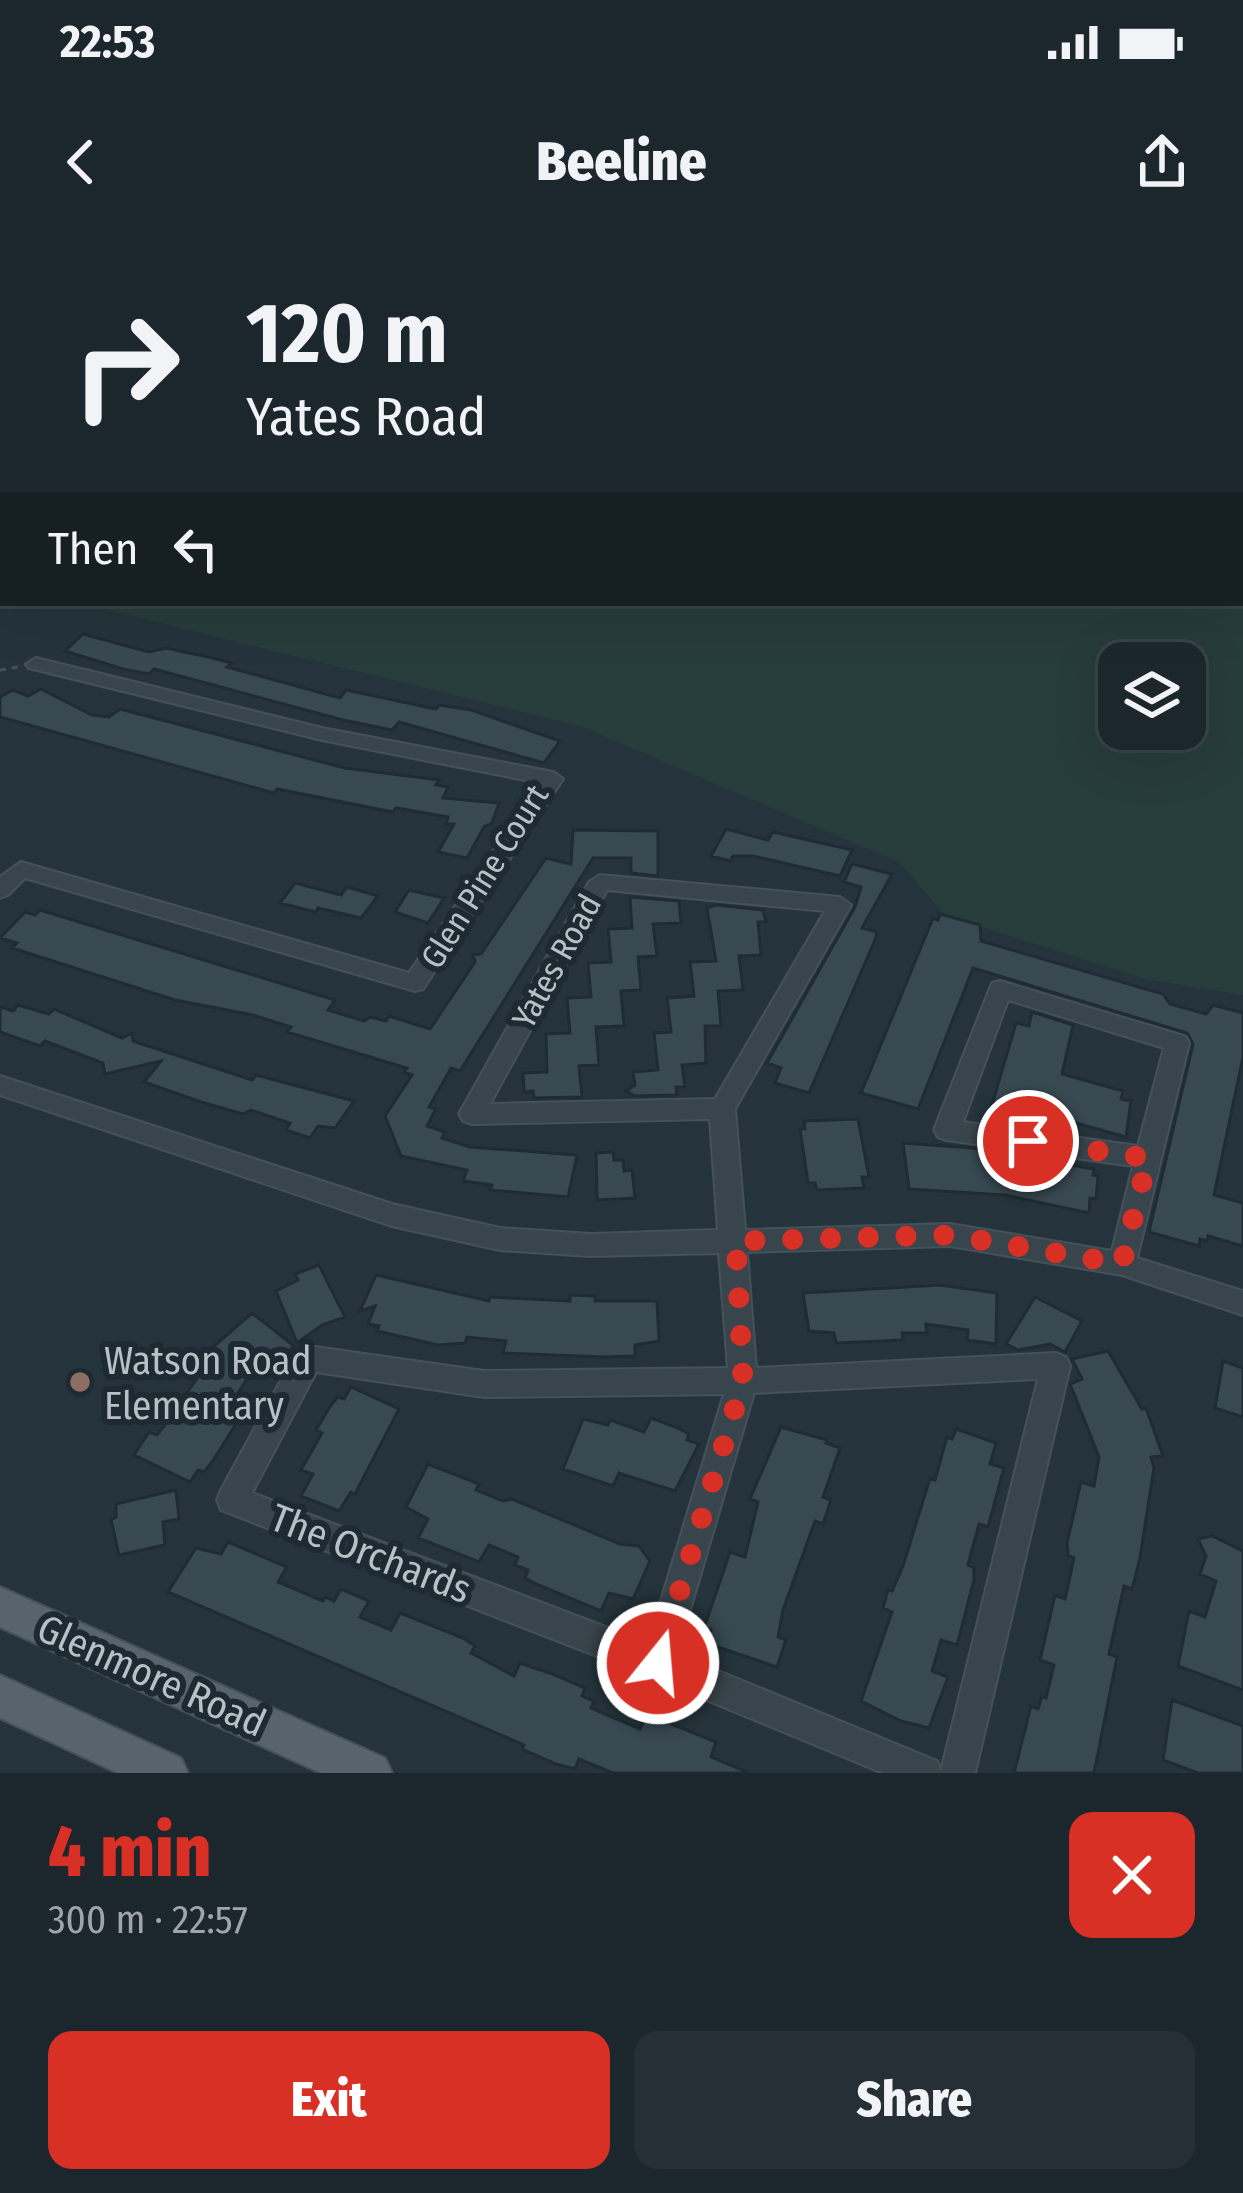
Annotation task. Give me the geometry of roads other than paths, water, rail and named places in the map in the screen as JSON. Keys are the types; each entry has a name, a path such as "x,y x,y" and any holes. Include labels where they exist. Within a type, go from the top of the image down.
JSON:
{"main road":[{"name":"Glenmore Road","path":"0,1607 370,1773"},
{"path":"0,1696 166,1773"}],"street":[{"name":"Glen Pine Court","path":"0,890 21,869 416,982 553,779 322,734 36,664"},
{"name":"Yates Road","path":"600,882 840,905 722,1109 472,1114 600,882"},
{"path":"1122,1264 1177,1043 1000,989 947,1130 1148,1158"},
{"path":"0,1085 392,1215 500,1239 590,1245 950,1235 1122,1264 1243,1303"},
{"path":"722,1109 736,1241 743,1381 658,1663 926,1773"},
{"name":"The Orchards","path":"658,1663 232,1500 308,1358 484,1384 743,1381"},
{"path":"743,1381 1057,1366 958,1773"}],"place":[{"name":"Watson Road Elementary","path":"80,1382"}]}
